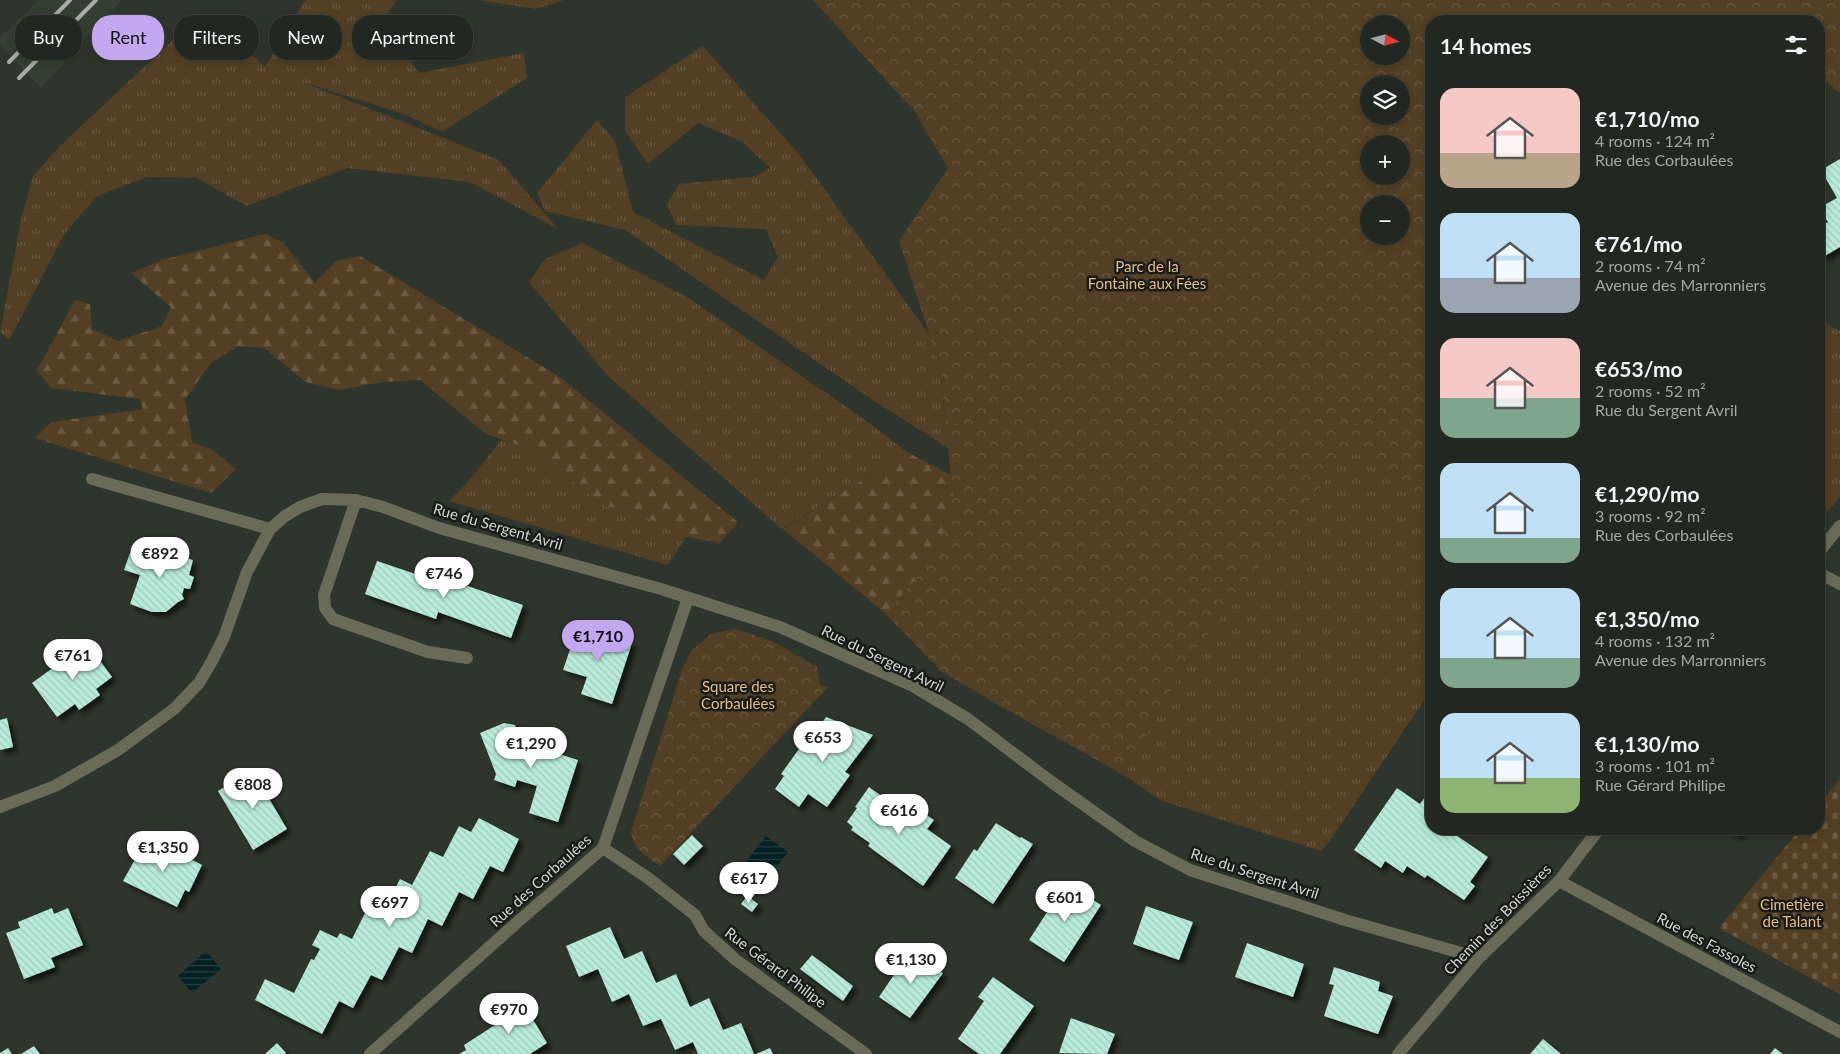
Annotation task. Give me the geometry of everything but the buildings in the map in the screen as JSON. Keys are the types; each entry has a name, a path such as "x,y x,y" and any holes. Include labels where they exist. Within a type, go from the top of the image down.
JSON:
{"street":[{"path":"92,479 270,530"},
{"name":"Rue du Sergent Avril","path":"0,807 54,786 118,750 174,709 199,683 212,661 224,637 247,572 270,530 284,516 300,507 322,499 356,500 383,507 439,528 688,598 780,627 913,686 968,719 1053,783 1135,841 1190,870 1345,920 1479,958"},
{"path":"356,500 324,595 325,608 333,619 344,624 428,652 467,658"},
{"path":"1825,545 1840,526"},
{"path":"1825,576 1840,584"},
{"name":"Rue des Corbaulées","path":"370,1054 512,926 603,848 688,598"},
{"name":"Chemin des Boissières","path":"1398,1054 1479,958 1559,881 1594,835"},
{"name":"Rue Gérard Philipe","path":"603,848 648,878 695,915 704,932 736,960 865,1054"},
{"name":"Rue des Fassoles","path":"1559,881 1840,1032"}],"shaded area":[{"path":"39,0 122,0 108,15 92,15 92,33 82,43 82,15 23,15"},
{"path":"15,23 15,60 67,60 41,88 0,45 0,37"}],"green space":[{"path":"305,0 397,0 386,15 352,15 352,60 410,60 419,73 524,53 527,78 442,132 409,116 297,80 499,160 558,229 470,182 347,168 247,206 197,178 147,177 97,196 65,233 9,340 0,332 21,220 33,176 59,147 152,60 164,60 164,48 174,39 174,60 257,60 265,67 269,60 342,60 342,15 296,15"},
{"path":"476,0 564,0 536,9"},
{"name":"Parc de la Fontaine aux Fées","path":"813,0 1840,0 1840,93 1825,81 1825,15 1425,15 1425,504 1355,441 1186,663 1124,775 941,671 886,614 935,556 953,498 940,367 899,241 948,168 915,112"},
{"path":"1426,0 1827,0 1840,93 1825,81 1825,15 1425,15 1425,699 1329,842 1321,851 1162,801 1124,775 1186,663 1355,441 1383,464 1400,245 1410,245 1410,195 1401,195 1401,185 1410,185 1410,135 1401,135 1401,125 1410,125 1410,75"},
{"path":"703,46 799,154 931,337 940,367 948,448 876,402 625,230 545,211 537,193 597,120 615,141 633,212 764,280 778,257 766,229 676,225 667,204 679,184 752,177 770,168 743,142 698,123 648,164 625,131 625,97"},
{"path":"265,234 283,242 315,283 336,261 360,256 560,377 738,522 720,543 686,537 637,512 605,506 533,451 486,434 420,380 383,382 339,390 306,382 264,348 238,346 211,363 185,399 192,442 213,450 236,469 211,493 35,438 51,422 143,409 139,399 51,388 37,370 75,300 90,304 92,329 118,341 162,326 171,307 131,273 162,260"},
{"path":"582,243 687,297 861,417 907,452 782,529 608,376 529,282 545,259"},
{"path":"1825,323 1840,331 1840,497 1825,514"},
{"path":"501,440 533,451 605,506 637,512 686,537 668,565 449,501 468,482"},
{"path":"907,452 968,484 1027,618 886,614 783,529"},
{"name":"Square des Corbaulées","path":"736,629 772,641 817,667 820,685 828,687 660,866 645,856 638,848 631,832 682,670 692,650 712,633"},
{"name":"Cimetière de Talant","path":"1840,779 1840,994 1719,928 1795,835 1825,835 1825,798"}],"water":[{"path":"766,836 788,852 756,893 734,877"},
{"path":"206,951 221,969 192,993 178,976"}],"railway":[{"path":"9,62 70,0"},
{"path":"19,78 96,0"}]}
